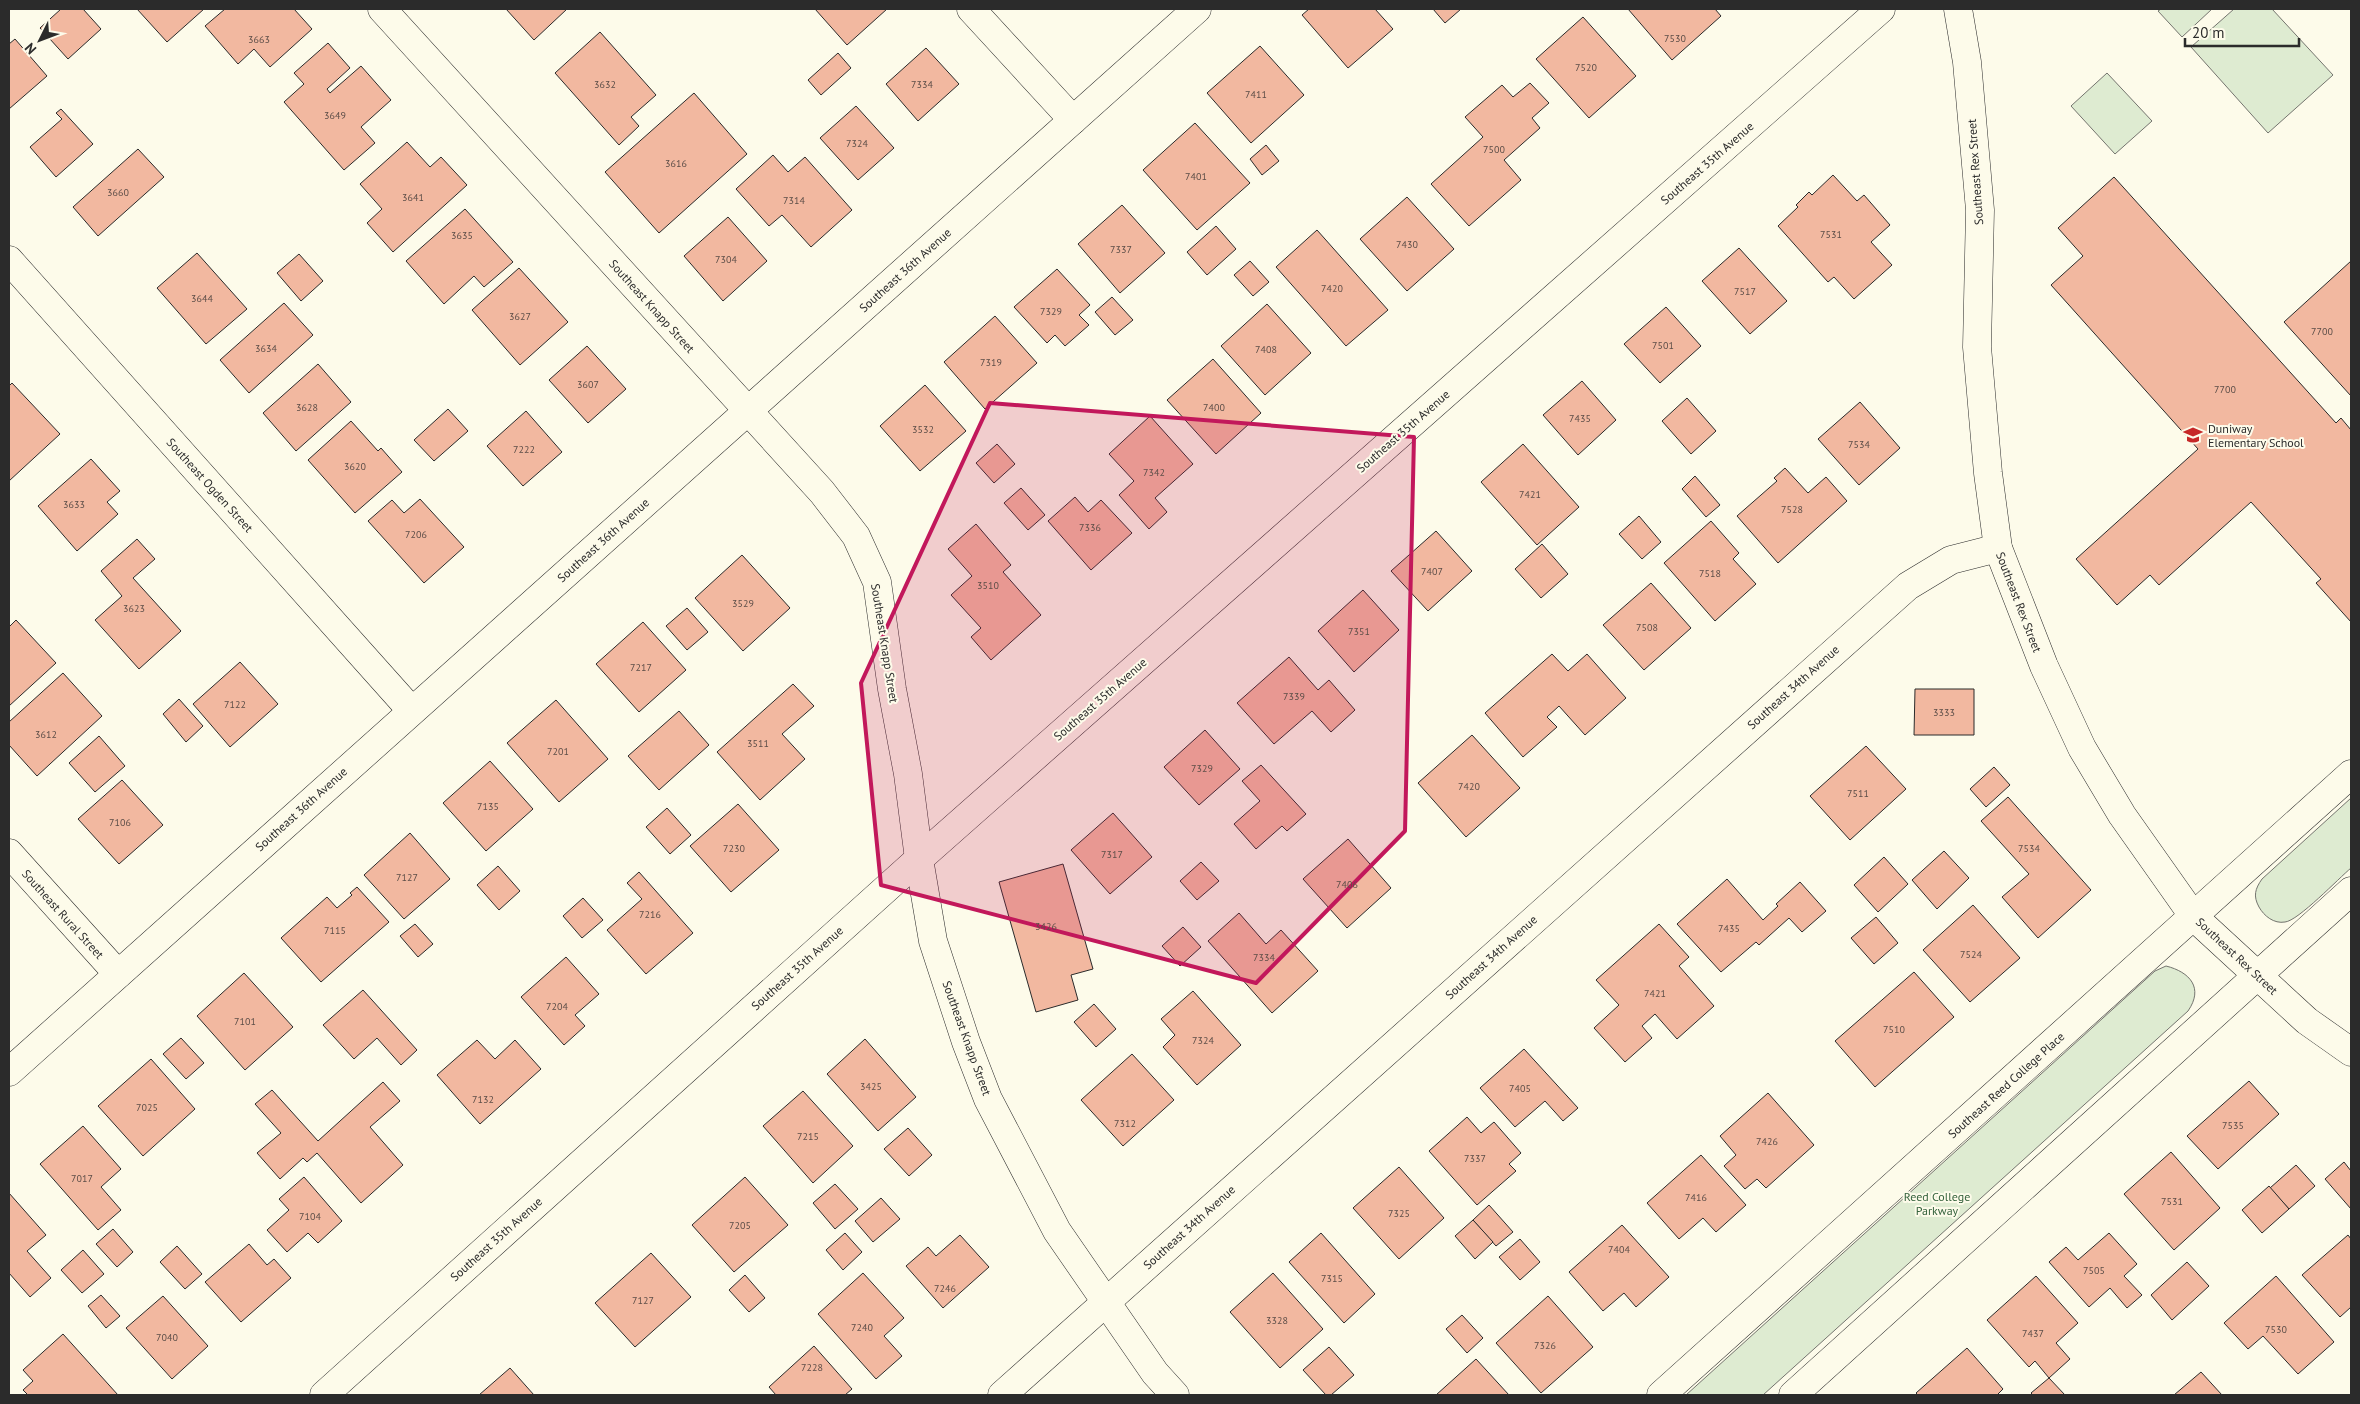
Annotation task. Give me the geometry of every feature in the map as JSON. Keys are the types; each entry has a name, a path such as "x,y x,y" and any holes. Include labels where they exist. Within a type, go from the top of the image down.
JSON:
{"street":[{"name":"Southeast Knapp Street","path":"382,9 822,492 856,536 877,582 892,689 908,774 919,859 933,941 966,1042 988,1099 1057,1231 1155,1373 1175,1395"},
{"path":"971,9 1073,120"},
{"name":"Southeast 36th Avenue","path":"9,1072 1197,9"},
{"name":"Southeast 35th Avenue","path":"324,1395 919,859 1882,9"},
{"name":"Southeast Rex Street","path":"1958,9 1967,62 1980,210 1977,347 1988,473 1998,548 2044,666 2082,748 2122,815 2194,917 2307,1021 2351,1052"},
{"name":"Southeast Ogden Street","path":"9,260 412,710"},
{"name":"Southeast 34th Avenue","path":"1002,1395 1908,586 1951,560 1998,548"},
{"name":"Southeast Reed College Place","path":"1661,1395 2351,774"},
{"name":"Southeast Rural Street","path":"9,853 118,974"},
{"path":"1793,1395 2351,891"}],"highlighted area":[{"path":"990,403 1414,437 1405,831 1256,983 881,885 861,683"}],"green space":[{"path":"2161,9 2212,9 2182,37 2158,11"},
{"path":"2234,9 2272,9 2333,75 2268,133 2191,47"},
{"path":"2107,73 2152,121 2115,154 2071,106"},
{"path":"2351,798 2351,868 2299,915 2285,922 2277,922 2270,919 2261,910 2255,896 2256,889 2262,879"},
{"name":"Reed College Parkway","path":"2166,966 2182,972 2192,982 2195,995 2188,1011 1763,1395 1686,1395 2155,971"}],"building":[{"path":"61,9 83,9 101,29 68,59 40,28"},
{"path":"137,9 204,9 167,42"},
{"path":"225,9 294,9 312,29 270,67 254,49 238,64 205,26"},
{"path":"506,9 567,9 534,40"},
{"path":"815,9 887,9 847,45"},
{"path":"1309,9 1375,9 1393,29 1348,68 1302,15"},
{"path":"1433,9 1461,9 1445,23"},
{"path":"1628,9 1715,9 1721,16 1672,60"},
{"path":"1583,17 1636,76 1589,118 1536,59"},
{"path":"600,32 656,95 631,117 639,126 619,145 555,73"},
{"path":"15,39 47,76 9,109 9,44"},
{"path":"328,43 350,68 327,89 330,93 361,66 391,100 361,127 375,143 344,170 284,102 304,84 294,73"},
{"path":"1260,46 1304,95 1251,143 1207,93"},
{"path":"926,48 959,84 918,121 886,84"},
{"path":"838,53 851,68 821,95 808,80"},
{"path":"1530,83 1549,103 1532,118 1540,128 1504,160 1521,180 1469,226 1431,184 1483,137 1465,117 1502,85 1513,97"},
{"path":"694,93 747,154 659,233 605,172"},
{"path":"856,106 894,148 858,180 820,138"},
{"path":"61,109 93,144 56,177 30,147 62,119 56,113"},
{"path":"1195,123 1250,183 1197,230 1143,170"},
{"path":"407,142 430,167 441,157 467,185 393,252 367,223 382,209 360,184"},
{"path":"1266,145 1279,161 1262,175 1250,159"},
{"path":"138,149 164,177 98,236 73,207"},
{"path":"773,155 788,172 805,157 852,210 811,247 782,215 769,226 736,189"},
{"path":"1833,175 1857,201 1864,195 1890,225 1871,242 1892,265 1854,299 1834,277 1828,282 1778,226 1798,207 1796,205 1809,192 1812,195"},
{"path":"2114,177 2336,423 2341,418 2351,430 2351,622 2316,583 2321,579 2251,502 2159,585 2150,575 2117,605 2076,559 2198,449 2051,285 2083,256 2058,228"},
{"path":"1407,197 1454,249 1407,291 1360,239"},
{"path":"1122,205 1165,253 1120,293 1078,244"},
{"path":"465,209 513,262 484,287 474,276 444,304 406,261"},
{"path":"728,217 767,261 723,301 684,256"},
{"path":"1216,226 1236,249 1207,275 1187,252"},
{"path":"1317,230 1388,310 1346,346 1276,267"},
{"path":"1739,248 1787,301 1750,334 1702,281"},
{"path":"197,253 247,309 206,344 157,288"},
{"path":"299,254 323,281 301,301 277,273"},
{"path":"1250,261 1269,282 1253,296 1234,275"},
{"path":"2351,261 2351,396 2284,322"},
{"path":"519,268 568,322 520,365 472,310"},
{"path":"1057,269 1090,305 1079,315 1089,325 1065,346 1055,335 1047,343 1014,307"},
{"path":"1112,297 1133,320 1115,335 1095,312"},
{"path":"284,303 313,335 249,393 220,360"},
{"path":"1267,304 1311,353 1265,395 1221,346"},
{"path":"1666,307 1701,346 1660,383 1624,344"},
{"path":"995,316 1037,363 985,409 944,362"},
{"path":"587,346 626,389 588,423 549,380"},
{"path":"1213,359 1261,413 1216,454 1167,400"},
{"path":"318,364 351,402 296,451 263,413"},
{"path":"1582,381 1616,420 1578,455 1543,415"},
{"path":"12,383 60,434 9,481 9,386"},
{"path":"925,385 966,431 920,471 880,426"},
{"path":"1687,398 1716,431 1691,454 1662,421"},
{"path":"1860,402 1900,448 1859,485 1818,439"},
{"path":"448,409 468,431 434,461 414,440"},
{"path":"526,411 562,452 523,486 487,446"},
{"path":"1150,416 1193,464 1155,498 1167,512 1149,529 1119,495 1134,481 1109,454"},
{"path":"351,421 378,451 381,448 402,472 355,513 308,460"},
{"path":"997,444 1015,464 994,483 976,463"},
{"path":"1523,444 1579,507 1537,545 1481,482"},
{"path":"91,459 120,491 107,502 118,514 77,551 38,506"},
{"path":"1785,468 1808,493 1826,477 1847,501 1778,563 1737,516 1777,481 1774,478"},
{"path":"1695,476 1720,505 1706,517 1682,489"},
{"path":"1021,488 1045,515 1028,530 1004,503"},
{"path":"1075,497 1088,512 1101,500 1132,533 1091,570 1048,521"},
{"path":"420,499 464,547 424,583 368,521 392,500 404,513"},
{"path":"1639,516 1661,542 1642,559 1619,534"},
{"path":"1711,521 1739,553 1733,559 1756,584 1715,621 1664,563"},
{"path":"976,524 1011,565 1003,572 1041,615 991,660 971,637 981,628 951,595 972,576 948,549"},
{"path":"1436,531 1472,571 1428,611 1391,571"},
{"path":"137,539 155,559 133,578 181,631 139,669 95,620 122,596 101,571"},
{"path":"1542,544 1568,574 1541,598 1515,569"},
{"path":"742,555 790,608 743,651 695,598"},
{"path":"1651,583 1691,628 1644,670 1603,625"},
{"path":"1363,590 1399,630 1354,672 1318,631"},
{"path":"687,608 708,632 687,650 666,626"},
{"path":"16,620 56,663 9,706 9,627"},
{"path":"643,622 686,670 639,712 596,664"},
{"path":"1552,654 1568,671 1587,654 1626,698 1585,735 1559,706 1547,717 1557,727 1523,757 1485,713"},
{"path":"1289,657 1318,690 1329,680 1355,710 1331,732 1312,711 1274,744 1237,703"},
{"path":"240,662 278,704 230,747 193,704"},
{"path":"63,673 102,716 37,776 9,745 9,722"},
{"path":"793,684 814,706 782,734 805,759 760,800 717,752"},
{"path":"1915,689 1974,689 1974,735 1914,735"},
{"path":"179,699 203,726 186,742 163,714"},
{"path":"556,700 608,759 559,802 507,743"},
{"path":"679,711 709,745 659,790 628,756"},
{"path":"1205,730 1240,769 1199,805 1164,767"},
{"path":"1472,735 1520,788 1466,837 1418,783"},
{"path":"99,736 125,766 95,792 69,763"},
{"path":"1866,746 1906,789 1850,840 1810,796"},
{"path":"490,761 533,809 486,851 443,803"},
{"path":"1261,765 1306,814 1287,831 1282,826 1256,849 1234,824 1260,801 1242,781"},
{"path":"1994,767 2010,785 1986,807 1970,789"},
{"path":"122,780 163,825 119,864 78,819"},
{"path":"2008,797 2091,890 2038,938 2002,897 2029,874 1981,821"},
{"path":"738,804 779,850 731,892 690,846"},
{"path":"667,808 691,835 670,854 646,827"},
{"path":"1113,813 1152,857 1110,894 1071,850"},
{"path":"410,833 450,879 404,919 364,875"},
{"path":"1348,839 1391,888 1347,928 1303,879"},
{"path":"1944,851 1969,878 1937,909 1912,880"},
{"path":"1884,857 1908,884 1878,912 1854,885"},
{"path":"1201,862 1219,881 1197,900 1180,881"},
{"path":"1063,864 1093,969 1071,975 1078,1000 1036,1012 999,882"},
{"path":"498,866 520,891 499,910 477,885"},
{"path":"639,872 693,933 646,974 607,930 642,899 627,883"},
{"path":"1727,879 1763,920 1778,906 1776,904 1800,882 1826,911 1802,932 1789,918 1759,945 1756,942 1721,972 1677,924"},
{"path":"357,887 389,922 321,982 281,938 327,897 337,908 352,895 350,893"},
{"path":"583,898 603,920 582,938 563,916"},
{"path":"1973,905 2020,958 1970,1002 1923,950"},
{"path":"1239,913 1266,944 1281,930 1318,971 1272,1013 1208,941"},
{"path":"1876,917 1898,943 1874,964 1851,938"},
{"path":"415,924 433,944 418,957 400,936"},
{"path":"1659,924 1689,957 1679,966 1714,1006 1677,1039 1655,1014 1642,1026 1652,1038 1625,1062 1594,1028 1619,1005 1596,980"},
{"path":"1183,927 1201,947 1180,966 1162,946"},
{"path":"566,957 599,994 575,1015 585,1026 564,1045 521,997"},
{"path":"1914,972 1954,1017 1875,1087 1835,1041"},
{"path":"244,973 293,1027 245,1070 197,1016"},
{"path":"363,990 417,1050 401,1065 377,1038 354,1059 323,1025"},
{"path":"1193,991 1241,1045 1197,1085 1163,1047 1175,1035 1161,1019"},
{"path":"1094,1004 1116,1029 1096,1047 1074,1022"},
{"path":"181,1038 204,1063 186,1079 163,1054"},
{"path":"865,1039 916,1097 878,1131 827,1074"},
{"path":"477,1040 495,1059 515,1040 541,1069 480,1124 437,1075"},
{"path":"1524,1049 1578,1108 1563,1121 1545,1101 1515,1127 1480,1088"},
{"path":"1132,1054 1174,1100 1123,1146 1081,1100"},
{"path":"151,1059 195,1109 143,1156 98,1106"},
{"path":"2249,1081 2279,1114 2218,1169 2187,1136"},
{"path":"383,1082 400,1101 370,1127 403,1165 361,1203 317,1153 307,1162 303,1158 280,1179 257,1153 281,1133 255,1104 272,1090 318,1141"},
{"path":"803,1091 853,1146 813,1183 763,1126"},
{"path":"1768,1093 1814,1145 1766,1188 1757,1179 1745,1189 1724,1166 1736,1155 1720,1136"},
{"path":"1467,1117 1481,1133 1494,1122 1521,1153 1509,1164 1516,1171 1477,1205 1429,1151"},
{"path":"83,1126 121,1169 101,1187 121,1210 98,1230 40,1164"},
{"path":"908,1128 932,1155 909,1176 884,1149"},
{"path":"2171,1152 2220,1208 2174,1250 2124,1194"},
{"path":"1701,1155 1746,1205 1716,1232 1703,1218 1679,1239 1647,1203"},
{"path":"2344,1162 2351,1171 2351,1209 2325,1179"},
{"path":"2296,1165 2315,1186 2289,1209 2270,1188"},
{"path":"1399,1167 1444,1218 1399,1259 1353,1208"},
{"path":"304,1177 342,1221 318,1243 308,1233 287,1252 267,1230 289,1210 279,1199"},
{"path":"745,1177 788,1225 734,1272 692,1225"},
{"path":"835,1184 858,1209 835,1229 813,1203"},
{"path":"2269,1186 2289,1209 2262,1233 2242,1210"},
{"path":"9,1193 46,1235 27,1251 51,1278 30,1297 9,1273"},
{"path":"881,1198 900,1219 873,1242 855,1221"},
{"path":"1489,1205 1513,1232 1496,1246 1473,1220"},
{"path":"1473,1220 1493,1242 1475,1259 1455,1236"},
{"path":"1622,1225 1669,1277 1636,1307 1624,1293 1603,1311 1569,1272"},
{"path":"113,1229 133,1252 117,1267 96,1244"},
{"path":"845,1233 862,1252 843,1270 826,1250"},
{"path":"1321,1233 1375,1294 1344,1323 1289,1262"},
{"path":"2109,1233 2137,1264 2124,1276 2142,1295 2127,1308 2110,1288 2089,1307 2049,1262 2066,1247 2078,1260"},
{"path":"960,1235 989,1267 943,1308 906,1266 928,1247 936,1256"},
{"path":"2348,1235 2351,1239 2351,1307 2340,1317 2302,1275"},
{"path":"1520,1239 1540,1262 1520,1280 1499,1257"},
{"path":"249,1244 267,1265 274,1259 291,1278 241,1322 205,1282"},
{"path":"177,1246 202,1274 185,1289 160,1262"},
{"path":"83,1250 104,1274 82,1293 61,1270"},
{"path":"651,1253 691,1297 635,1347 595,1303"},
{"path":"2187,1262 2209,1286 2172,1320 2151,1295"},
{"path":"863,1273 904,1318 884,1336 902,1356 876,1379 818,1314"},
{"path":"1273,1273 1323,1329 1280,1368 1230,1312"},
{"path":"745,1275 765,1298 749,1312 729,1290"},
{"path":"2036,1276 2078,1323 2056,1343 2070,1359 2049,1378 2035,1361 2029,1367 1987,1320"},
{"path":"2276,1276 2334,1342 2298,1374 2263,1336 2248,1349 2224,1323"},
{"path":"101,1295 120,1316 106,1328 88,1306"},
{"path":"163,1296 208,1346 172,1379 126,1328"},
{"path":"1548,1296 1593,1347 1541,1393 1496,1343"},
{"path":"1462,1315 1483,1338 1467,1353 1446,1329"},
{"path":"63,1334 118,1395 28,1395 23,1390 33,1381 23,1370"},
{"path":"814,1346 852,1389 845,1395 776,1395 769,1387"},
{"path":"1329,1347 1354,1375 1331,1395 1326,1395 1303,1370"},
{"path":"1967,1348 2003,1389 1997,1395 1918,1395 1916,1393"},
{"path":"1476,1359 1509,1395 1436,1395"},
{"path":"510,1368 534,1395 479,1395"},
{"path":"2201,1372 2222,1395 2174,1395"},
{"path":"2049,1378 2065,1395 2033,1395 2031,1393"}],"place":[{"name":"Duniway Elementary School","path":"2193,435"}]}
